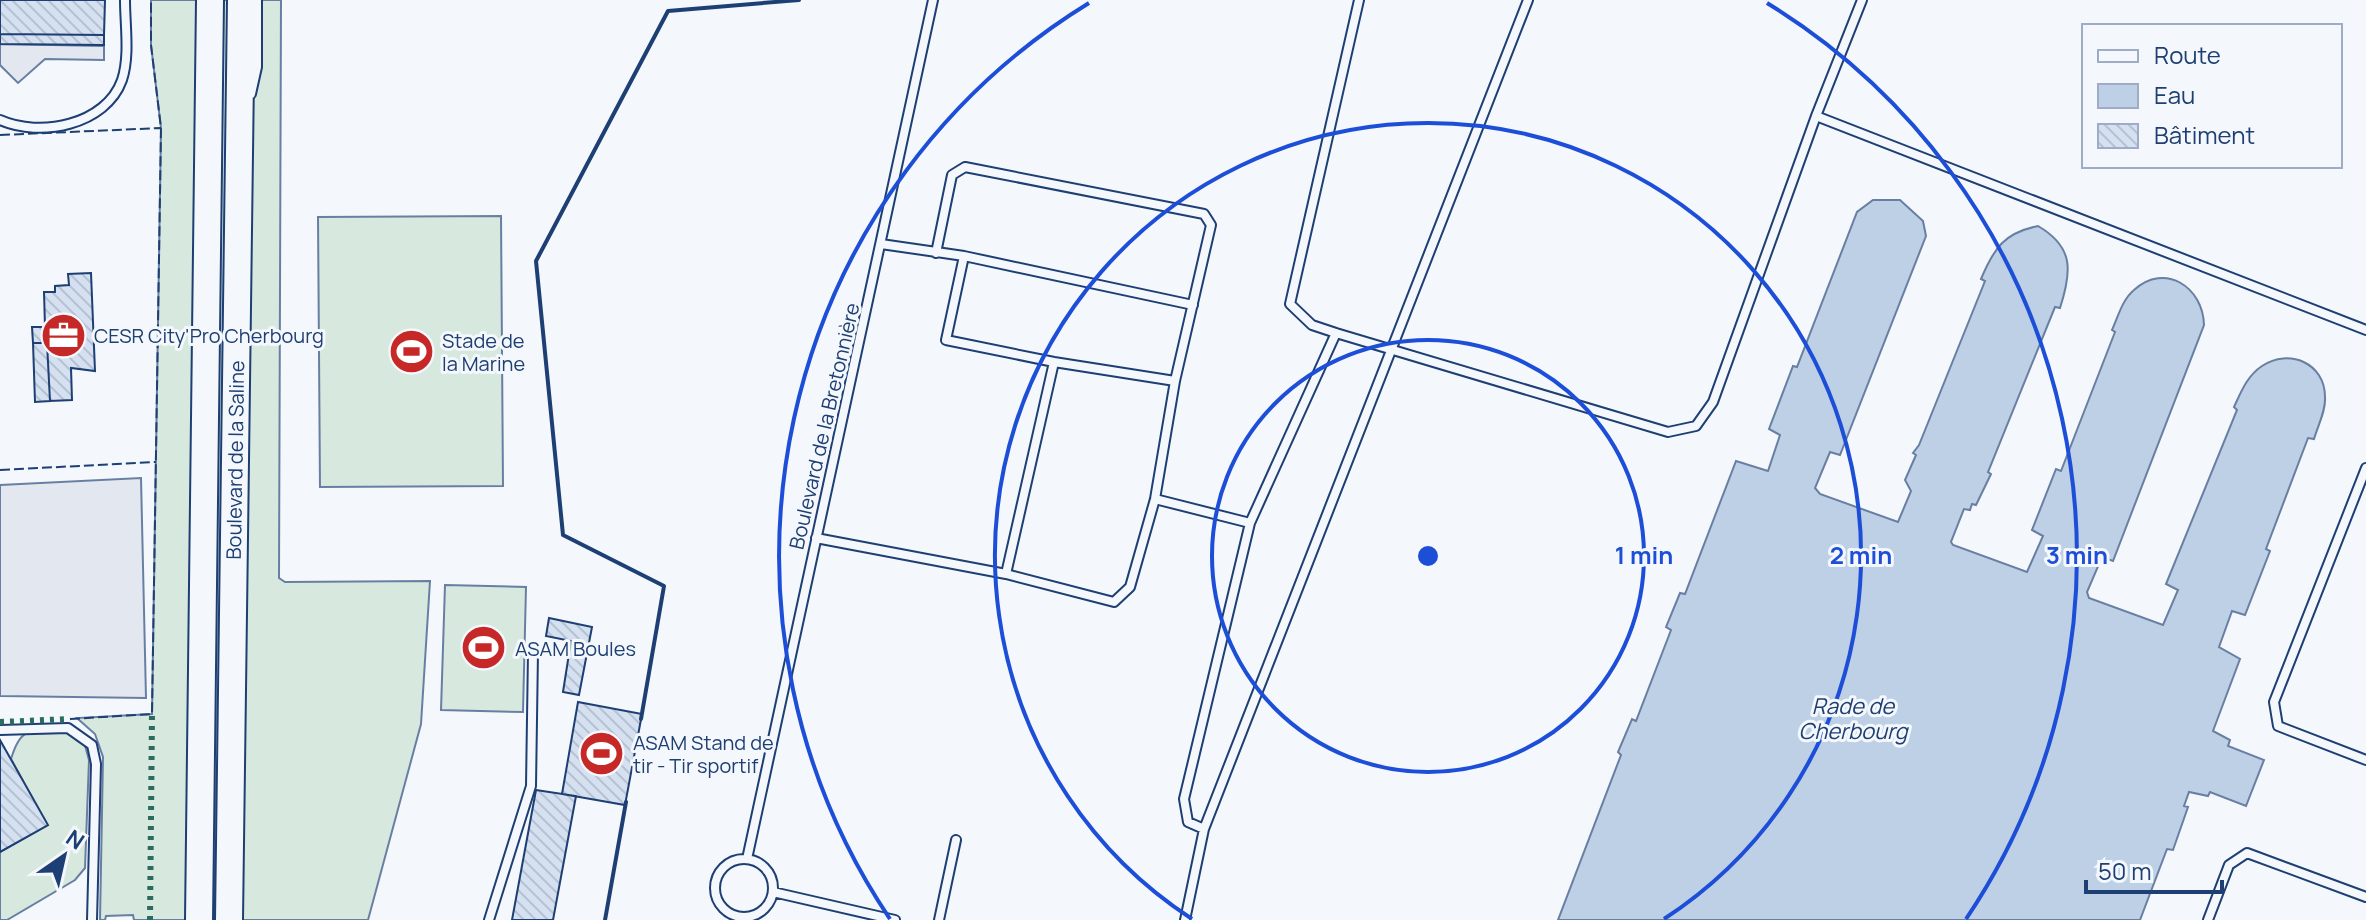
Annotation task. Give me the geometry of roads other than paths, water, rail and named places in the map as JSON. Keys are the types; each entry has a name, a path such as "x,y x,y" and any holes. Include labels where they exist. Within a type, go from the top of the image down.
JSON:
{"main road":[{"name":"Boulevard de la Saline","path":"199,920 210,0"},
{"name":"Boulevard de la Saline","path":"229,920 241,0"}],"lane":[{"path":"0,120 17,125 52,127 83,119 109,102 123,78 125,0"},
{"path":"240,145 257,67 257,0"},
{"name":"Boulevard de la Bretonnière","path":"747,859 933,0"},
{"path":"1359,0 1290,304 1312,325 1668,432 1696,426 1713,402 1816,116 1862,0"},
{"path":"1185,920 1204,829 1528,0"},
{"path":"1816,116 2366,330"},
{"path":"816,538 1006,574 1114,602 1130,587 1155,499 1175,381 1211,225 1204,214 965,167 952,175 936,253"},
{"path":"881,244 964,256 1193,305"},
{"path":"964,256 946,340 1054,362 1175,381"},
{"path":"1204,829 1188,822 1184,799 1250,523 1336,333"},
{"path":"1006,574 1054,362"},
{"path":"2366,468 2274,702 2278,726 2366,760"},
{"path":"1155,499 1250,523"},
{"path":"489,920 531,786 533,652"},
{"path":"0,730 68,728 92,745 96,764 92,920"},
{"path":"939,920 956,840"},
{"path":"2208,920 2229,865 2247,853 2366,897"},
{"path":"747,859 764,867 773,892 770,901 756,915 747,918 727,916 716,897 717,877 729,863 747,859"},
{"path":"773,892 895,920"}],"water":[{"name":"Rade de Cherbourg","path":"1873,200 1900,200 1923,221 1926,236 1840,455 1830,452 1815,488 1820,494 1898,522 1911,491 1905,480 1916,455 1913,453 1919,445 1985,281 1981,279 1986,268 1996,250 2008,238 2038,226 2050,234 2064,251 2068,271 2064,295 2060,308 2055,307 1988,472 1991,474 1976,505 1972,504 1970,510 1964,509 1951,542 1953,545 2027,572 2043,536 2032,530 2056,469 2061,471 2123,304 2134,290 2146,282 2158,278 2170,279 2190,290 2202,311 2204,325 2113,561 2102,557 2087,592 2089,598 2163,625 2178,590 2166,584 2245,385 2262,366 2283,358 2304,362 2319,375 2325,402 2314,439 2308,438 2245,615 2232,611 2219,647 2240,659 2213,731 2230,740 2228,746 2264,760 2246,806 2210,792 2208,796 2189,792 2184,806 2188,807 2173,850 2167,849 2140,920 1558,920 1621,755 1618,752 1632,719 1636,721 1671,630 1666,627 1680,593 1685,594 1736,461 1768,471 1780,435 1769,429 1793,366 1797,367 1857,212"}],"place":[{"name":"CESR City'Pro Cherbourg","path":"63,335"},
{"name":"Stade de la Marine","path":"411,351"},
{"name":"ASAM Boules","path":"484,648"},
{"name":"ASAM Stand de tir - Tir sportif","path":"602,754"}]}
